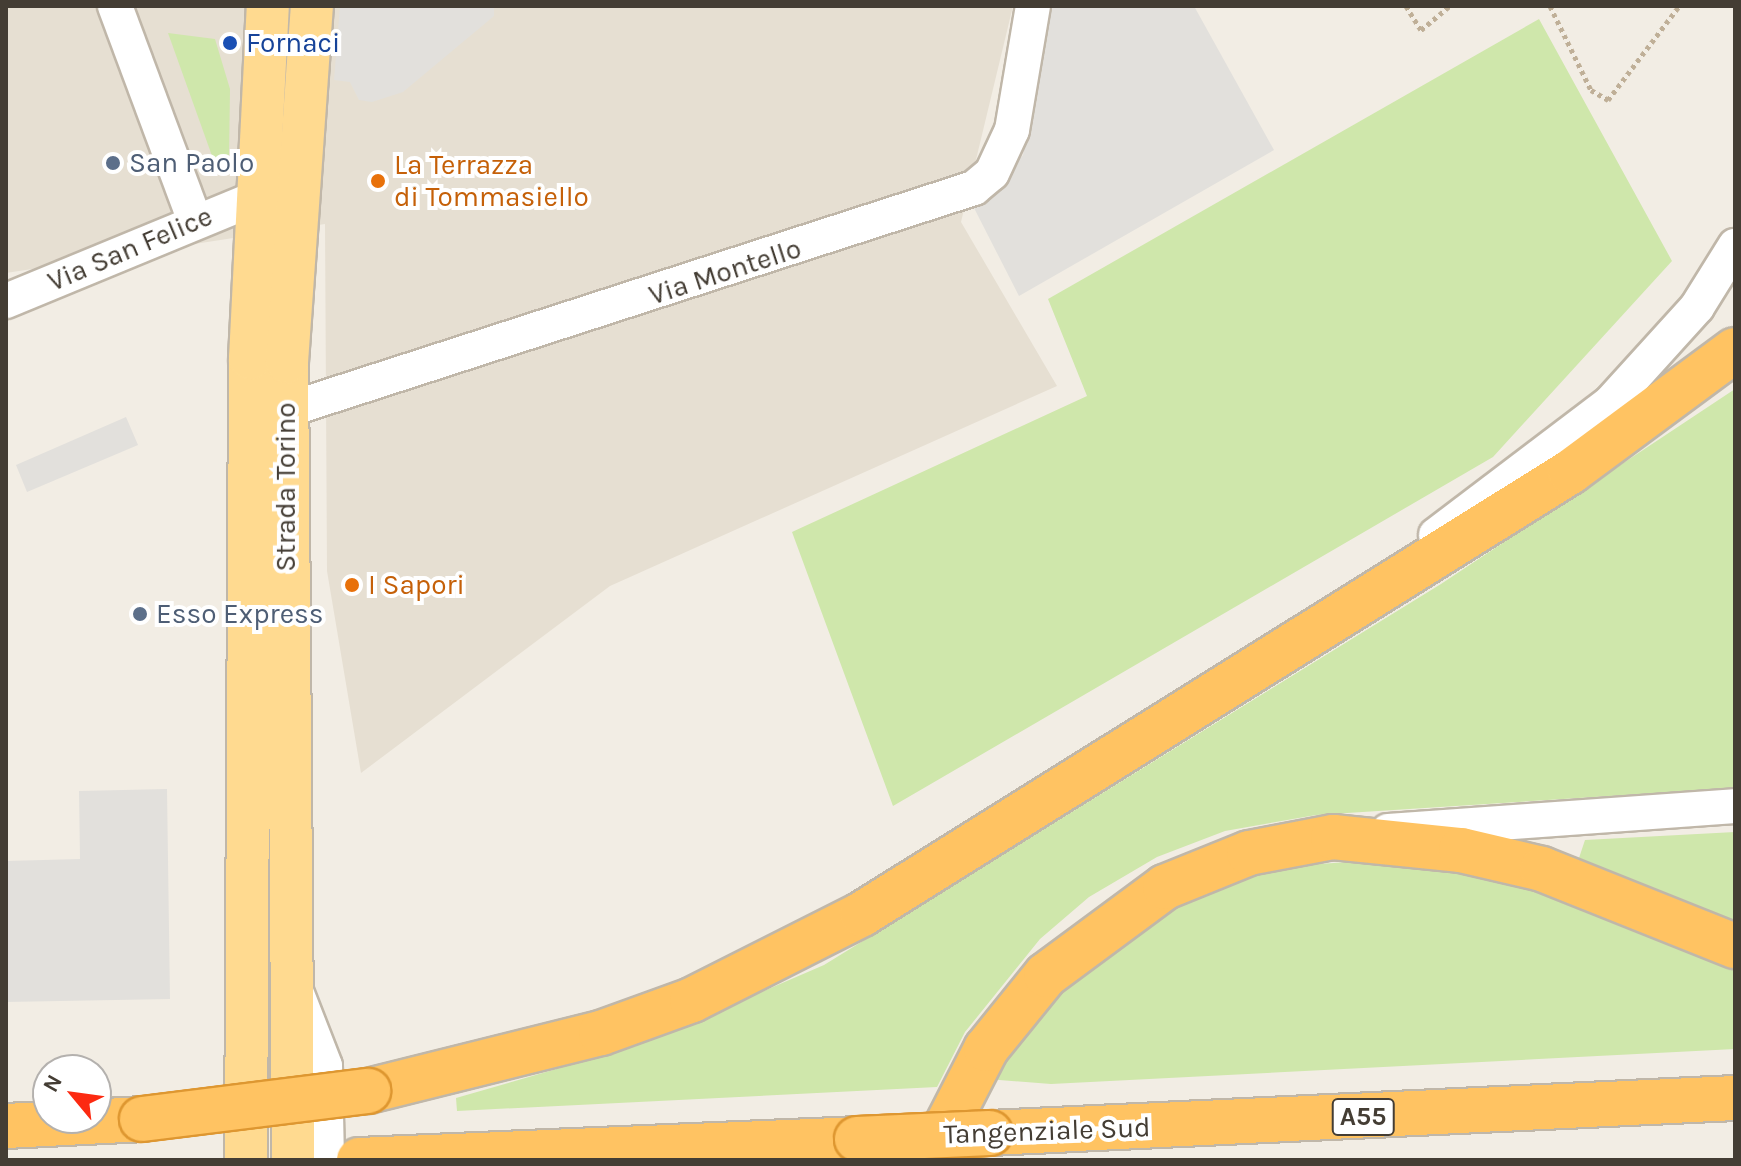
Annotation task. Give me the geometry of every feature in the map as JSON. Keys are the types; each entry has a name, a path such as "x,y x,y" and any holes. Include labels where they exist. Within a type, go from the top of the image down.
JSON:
{"highway":[{"path":"6,1126 142,1119 368,1091 601,1033 778,959 1276,658 1570,472 1735,350"},
{"path":"929,1160 986,1049 1085,941 1204,869 1333,837 1502,857 1735,946"},
{"name":"Tangenziale Sud","path":"359,1160 1735,1098"}],"main road":[{"name":"Strada Torino","path":"246,1160 254,199 268,6"},
{"name":"Strada Torino","path":"293,1160 287,410 294,189 312,6"}],"street":[{"path":"115,6 195,221"},
{"name":"Via Montello","path":"287,410 956,197 1002,156 1033,6"},
{"name":"Via San Felice","path":"6,301 254,199"},
{"path":"1276,658 1611,402 1697,307 1735,246"},
{"path":"1333,837 1735,806"},
{"path":"291,979 325,1066 327,1160"}],"path":[{"path":"1406,6 1421,30 1450,6"},
{"path":"1550,6 1591,90 1608,100 1679,6"}],"shaded area":[{"path":"6,6 1013,6 961,222 1057,386 610,586 361,773 327,571 325,224 6,273"},
{"path":"340,6 494,6 494,16 403,92 372,102 359,100 350,82 334,80"},
{"path":"1048,6 1194,6 1274,150 1019,296 974,208 1023,155"},
{"path":"126,417 138,445 27,492 16,465"},
{"path":"167,789 170,999 6,1002 6,861 80,859 79,791"}],"green space":[{"path":"1539,19 1672,261 1493,457 893,806 792,532 1087,396 1048,299"},
{"path":"168,33 215,39 230,89 229,157 216,167"},
{"path":"1735,389 1735,788 1316,815 1225,831 1157,857 1089,897 1040,939 965,1032 937,1087 457,1111 456,1098 636,1046 824,965 1441,584"},
{"path":"1735,832 1735,921 1579,858 1585,840"},
{"path":"1387,859 1542,890 1735,969 1735,1049 1051,1084 987,1079 1070,976 1124,930 1241,870"}],"place":[{"name":"Fornaci","path":"230,43"},
{"name":"San Paolo","path":"113,163"},
{"name":"La Terrazza di Tommasiello","path":"378,181"},
{"name":"I Sapori","path":"352,585"},
{"name":"Esso Express","path":"140,614"}]}
